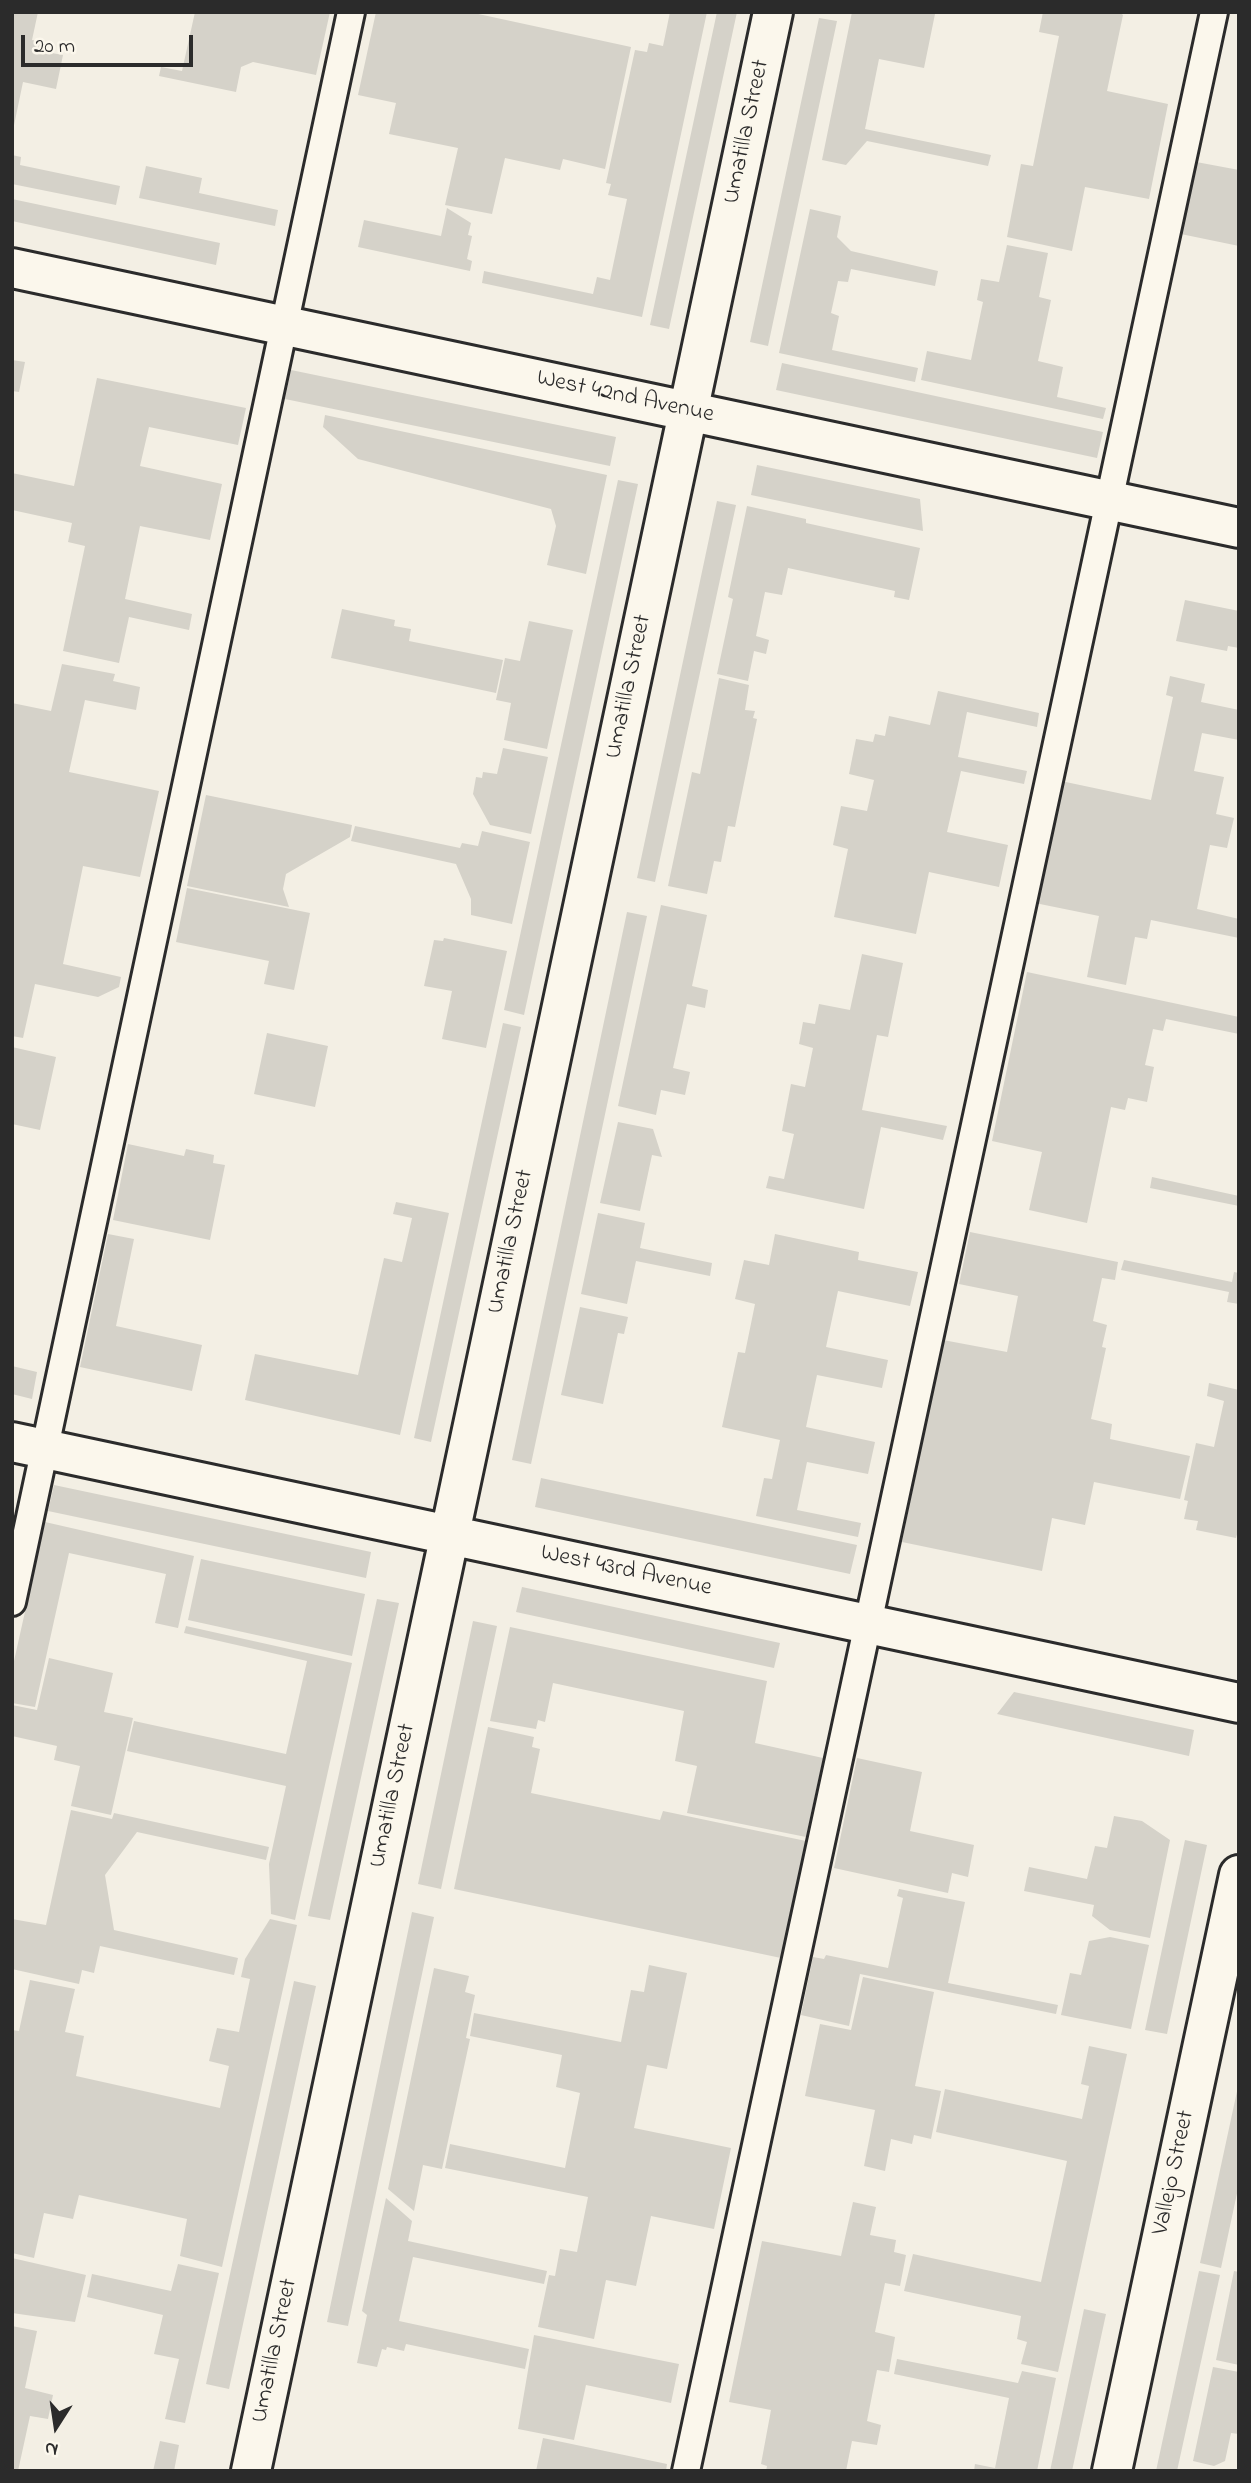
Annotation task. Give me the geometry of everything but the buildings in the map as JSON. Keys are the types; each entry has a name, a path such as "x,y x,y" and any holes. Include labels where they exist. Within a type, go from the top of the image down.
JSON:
{"street":[{"name":"Umatilla Street","path":"251,2471 773,12"},
{"name":"West 42nd Avenue","path":"12,268 1239,528"},
{"name":"West 43rd Avenue","path":"29,1445 1239,1703"},
{"name":"Vallejo Street","path":"1112,2471 1239,1875"}],"lane":[{"path":"12,1602 29,1445 284,325 351,12"},
{"path":"686,2471 1214,12"}],"shaded area":[{"path":"12,12 38,12 32,40 48,43 46,52 63,55 56,89 23,82 12,135"},
{"path":"195,12 330,12 316,75 253,62 241,67 236,92 159,76 161,67 182,71"},
{"path":"376,12 469,12 631,47 605,169 563,159 560,170 505,158 492,214 445,205 458,148 389,134 396,103 358,95"},
{"path":"670,12 707,12 642,317 482,283 484,271 593,294 597,277 610,280 627,199 608,195 611,184 606,183 635,50 647,52 649,43 663,46"},
{"path":"717,12 737,12 669,329 650,325"},
{"path":"852,12 935,14 924,68 879,59 865,129 991,155 988,166 867,141 846,165 822,160"},
{"path":"1043,12 1119,12 1123,15 1107,91 1168,104 1149,199 1085,187 1072,251 1007,237 1021,164 1033,166 1059,36 1039,32"},
{"path":"819,18 837,21 768,346 750,342"},
{"path":"12,155 21,157 20,165 120,186 116,205 12,184"},
{"path":"1191,161 1239,170 1239,246 1176,233"},
{"path":"146,166 202,178 199,193 278,210 275,226 139,198"},
{"path":"12,199 220,243 216,265 12,221"},
{"path":"447,208 471,223 468,235 472,236 467,259 472,261 470,271 358,247 364,220 441,236"},
{"path":"810,209 841,216 837,237 851,251 938,271 935,286 851,269 848,282 838,281 831,313 839,316 832,350 918,368 915,382 779,353"},
{"path":"1007,245 1048,253 1039,297 1051,300 1038,361 1063,367 1057,397 1106,408 1103,419 921,380 927,351 971,360 983,302 977,300 981,279 999,282"},
{"path":"12,360 25,362 19,392 12,391"},
{"path":"782,363 1103,432 1097,458 776,390"},
{"path":"291,370 616,437 610,466 285,399"},
{"path":"97,378 246,408 238,445 149,427 140,466 222,484 210,540 140,526 125,599 192,614 189,630 129,617 119,663 63,651 85,546 68,542 72,523 12,510 12,473 74,486"},
{"path":"325,415 607,475 586,574 547,565 556,526 551,509 358,459 323,427"},
{"path":"757,465 920,499 923,531 751,495"},
{"path":"618,480 638,484 524,1015 504,1010"},
{"path":"717,501 736,505 655,882 637,878"},
{"path":"747,506 806,519 806,523 920,548 909,600 894,597 895,591 788,568 782,595 765,592 756,636 769,640 766,654 754,651 748,681 717,674 733,599 728,597"},
{"path":"1185,600 1239,611 1239,648 1228,646 1227,651 1176,641"},
{"path":"342,609 395,620 394,626 411,629 409,641 503,660 496,693 331,658"},
{"path":"529,621 573,630 547,749 504,740 511,703 496,700 505,658 520,661"},
{"path":"62,664 115,674 113,681 140,687 136,710 85,700 69,772 159,791 140,877 83,866 63,964 121,977 119,987 98,997 35,984 23,1038 12,1036 12,703 51,711"},
{"path":"1170,676 1205,684 1201,702 1239,710 1239,740 1202,733 1194,771 1224,777 1216,814 1234,818 1227,848 1210,845 1197,909 1239,919 1239,938 1151,920 1147,939 1135,937 1126,985 1087,977 1099,916 1035,903 1061,781 1151,800 1173,697 1166,695"},
{"path":"719,678 749,685 745,710 755,711 753,718 757,719 735,827 728,826 721,862 714,861 707,894 668,886 692,772 700,774"},
{"path":"938,691 1039,713 1037,727 967,712 958,757 1027,771 1024,784 961,771 947,832 1008,845 999,887 929,872 916,934 834,917 848,849 833,845 841,806 867,811 874,780 849,774 856,739 873,742 875,734 885,736 889,716 930,725"},
{"path":"503,748 548,757 531,834 490,825 473,794 476,777 482,778 483,772 497,774"},
{"path":"206,795 352,825 350,837 286,874 283,889 289,907 187,886"},
{"path":"355,826 460,848 462,843 478,846 482,831 530,842 512,924 471,915 471,899 456,864 351,841"},
{"path":"187,888 310,913 294,990 264,984 269,961 176,942"},
{"path":"661,905 707,915 692,986 708,990 705,1008 687,1004 673,1068 690,1072 685,1095 661,1090 656,1115 618,1106"},
{"path":"627,912 647,916 531,1464 512,1460"},
{"path":"444,938 507,951 486,1048 442,1039 452,991 424,986 434,940 443,941"},
{"path":"862,954 903,963 888,1037 877,1035 862,1110 947,1126 943,1140 881,1127 864,1209 766,1188 769,1176 784,1179 794,1134 782,1131 791,1084 805,1087 813,1048 799,1044 803,1022 815,1024 819,1004 850,1010"},
{"path":"1027,972 1239,1017 1239,1034 1166,1019 1163,1031 1153,1029 1145,1065 1154,1067 1147,1102 1128,1098 1125,1110 1111,1107 1087,1223 1029,1210 1042,1152 992,1141"},
{"path":"503,1023 521,1027 431,1442 414,1438"},
{"path":"267,1033 328,1046 315,1107 254,1094"},
{"path":"12,1047 56,1057 40,1130 12,1124"},
{"path":"618,1122 653,1129 662,1157 652,1155 640,1211 600,1203"},
{"path":"128,1144 184,1156 186,1149 214,1155 213,1163 225,1165 210,1240 113,1220"},
{"path":"1152,1177 1239,1196 1239,1206 1150,1188"},
{"path":"396,1202 449,1213 400,1435 245,1400 255,1354 358,1375 384,1258 402,1262 412,1218 393,1214"},
{"path":"598,1213 645,1223 640,1248 712,1263 710,1276 636,1261 627,1304 581,1294"},
{"path":"970,1232 1118,1262 1115,1280 1102,1278 1093,1321 1107,1325 1102,1347 1106,1348 1091,1419 1112,1424 1110,1439 1190,1456 1180,1499 1094,1482 1085,1525 1052,1518 1042,1571 902,1542 943,1340 1007,1352 1018,1296 959,1284"},
{"path":"108,1234 134,1239 116,1326 202,1345 192,1391 80,1367"},
{"path":"775,1234 859,1252 858,1260 918,1272 910,1306 838,1291 826,1347 888,1360 882,1388 817,1375 806,1427 875,1442 868,1474 807,1462 797,1510 861,1523 858,1537 756,1516 764,1478 772,1479 780,1440 722,1427 738,1352 745,1353 755,1304 735,1299 744,1260 769,1265"},
{"path":"1124,1260 1232,1282 1234,1272 1239,1273 1239,1304 1227,1302 1229,1292 1121,1270"},
{"path":"580,1307 628,1317 624,1334 618,1333 603,1404 561,1395"},
{"path":"12,1366 37,1372 32,1399 12,1394"},
{"path":"1209,1383 1239,1390 1239,1527 1236,1538 1196,1530 1198,1521 1184,1519 1188,1501 1184,1500 1196,1443 1214,1447 1224,1401 1207,1396"},
{"path":"541,1478 857,1545 850,1574 535,1507"},
{"path":"54,1485 371,1552 366,1578 48,1511"},
{"path":"45,1522 194,1556 178,1628 155,1623 166,1574 69,1553 35,1707 12,1703 12,1670"},
{"path":"201,1559 365,1594 352,1656 188,1620"},
{"path":"522,1587 780,1643 774,1668 516,1612"},
{"path":"377,1599 399,1603 330,1920 308,1916"},
{"path":"473,1621 497,1626 441,1889 418,1884"},
{"path":"186,1626 352,1663 295,1920 271,1914 269,1864 286,1786 127,1751 134,1721 286,1754 307,1661 184,1633"},
{"path":"510,1627 767,1681 755,1743 823,1758 806,1837 687,1813 697,1766 675,1761 684,1711 553,1683 545,1722 538,1720 536,1729 490,1721"},
{"path":"49,1658 113,1673 104,1712 133,1718 111,1815 71,1806 80,1766 54,1760 57,1746 12,1736 12,1705 37,1710"},
{"path":"1014,1692 1194,1730 1189,1756 997,1714"},
{"path":"488,1727 534,1737 532,1747 540,1749 531,1793 660,1820 663,1811 806,1841 781,1958 454,1889"},
{"path":"857,1758 922,1772 910,1831 974,1845 968,1877 952,1873 948,1893 834,1868"},
{"path":"71,1810 112,1819 114,1813 269,1847 266,1860 137,1832 105,1875 114,1930 238,1958 234,1975 100,1946 94,1973 82,1970 79,1984 12,1969 12,1919 46,1925"},
{"path":"1114,1816 1142,1821 1170,1840 1150,1938 1110,1930 1092,1916 1094,1905 1024,1891 1029,1867 1087,1879 1095,1846 1107,1848"},
{"path":"1185,1840 1207,1845 1167,2034 1145,2030"},
{"path":"899,1889 965,1902 948,1983 1058,2005 1056,2014 860,1974 849,2026 801,2015 813,1957 824,1959 826,1955 888,1968 903,1898 897,1896"},
{"path":"412,1912 434,1917 348,2326 327,2322"},
{"path":"270,1919 297,1925 222,2267 180,2256 187,2219 79,2195 73,2219 44,2213 34,2258 12,2253 12,2030 19,2031 30,1980 75,1989 65,2032 84,2036 76,2076 220,2108 229,2066 209,2061 217,2028 239,2032 250,1979 241,1977 245,1959"},
{"path":"1110,1937 1149,1945 1131,2029 1061,2015 1070,1973 1081,1975 1089,1941"},
{"path":"649,1965 687,1973 667,2069 647,2065 634,2128 731,2148 714,2229 651,2216 636,2286 606,2280 594,2339 538,2327 549,2275 555,2276 560,2249 577,2252 588,2197 445,2168 450,2144 565,2168 580,2093 556,2087 562,2055 470,2036 474,2013 621,2042 631,1990 644,1992"},
{"path":"434,1968 469,1976 465,1992 475,1995 466,2038 470,2039 442,2169 423,2165 414,2211 388,2189"},
{"path":"863,1977 934,1992 915,2086 941,2091 931,2139 914,2135 912,2144 891,2139 885,2171 864,2166 875,2110 805,2096 820,2024 851,2030"},
{"path":"294,1981 316,1986 229,2389 206,2384"},
{"path":"1089,2046 1127,2054 1058,2372 1021,2364 1027,2342 1017,2339 1021,2316 904,2291 913,2254 1041,2282 1067,2161 936,2132 945,2089 1082,2119 1089,2086 1081,2084"},
{"path":"1239,2082 1239,2184 1221,2268 1200,2263"},
{"path":"386,2198 412,2221 408,2241 547,2271 544,2284 413,2257 399,2321 529,2349 525,2369 406,2344 404,2351 387,2347 386,2350 382,2349 377,2367 357,2363 367,2315 362,2311"},
{"path":"853,2202 876,2207 870,2235 896,2240 894,2252 906,2255 900,2286 885,2283 875,2332 895,2337 889,2372 877,2370 867,2421 881,2425 877,2445 852,2441 846,2471 766,2471 767,2466 761,2464 771,2410 729,2402 762,2241 841,2256"},
{"path":"12,2258 86,2275 75,2322 12,2313"},
{"path":"178,2264 219,2273 185,2423 165,2419 179,2359 154,2354 163,2315 87,2297 92,2274 171,2291"},
{"path":"1199,2271 1220,2275 1177,2471 1156,2471"},
{"path":"1234,2271 1239,2272 1239,2365 1216,2360"},
{"path":"1084,2309 1106,2314 1072,2471 1050,2471"},
{"path":"12,2326 37,2331 25,2388 53,2395 48,2419 30,2416 18,2471 12,2471"},
{"path":"534,2335 679,2364 671,2403 586,2385 574,2440 518,2429"},
{"path":"897,2359 1018,2383 1022,2371 1056,2378 1037,2471 974,2471 975,2464 995,2468 1009,2398 894,2374"},
{"path":"1213,2367 1239,2372 1239,2434 1231,2433 1225,2461 1214,2466 1193,2461"},
{"path":"543,2438 667,2464 666,2471 536,2471"},
{"path":"160,2441 179,2445 174,2471 153,2471"}]}
